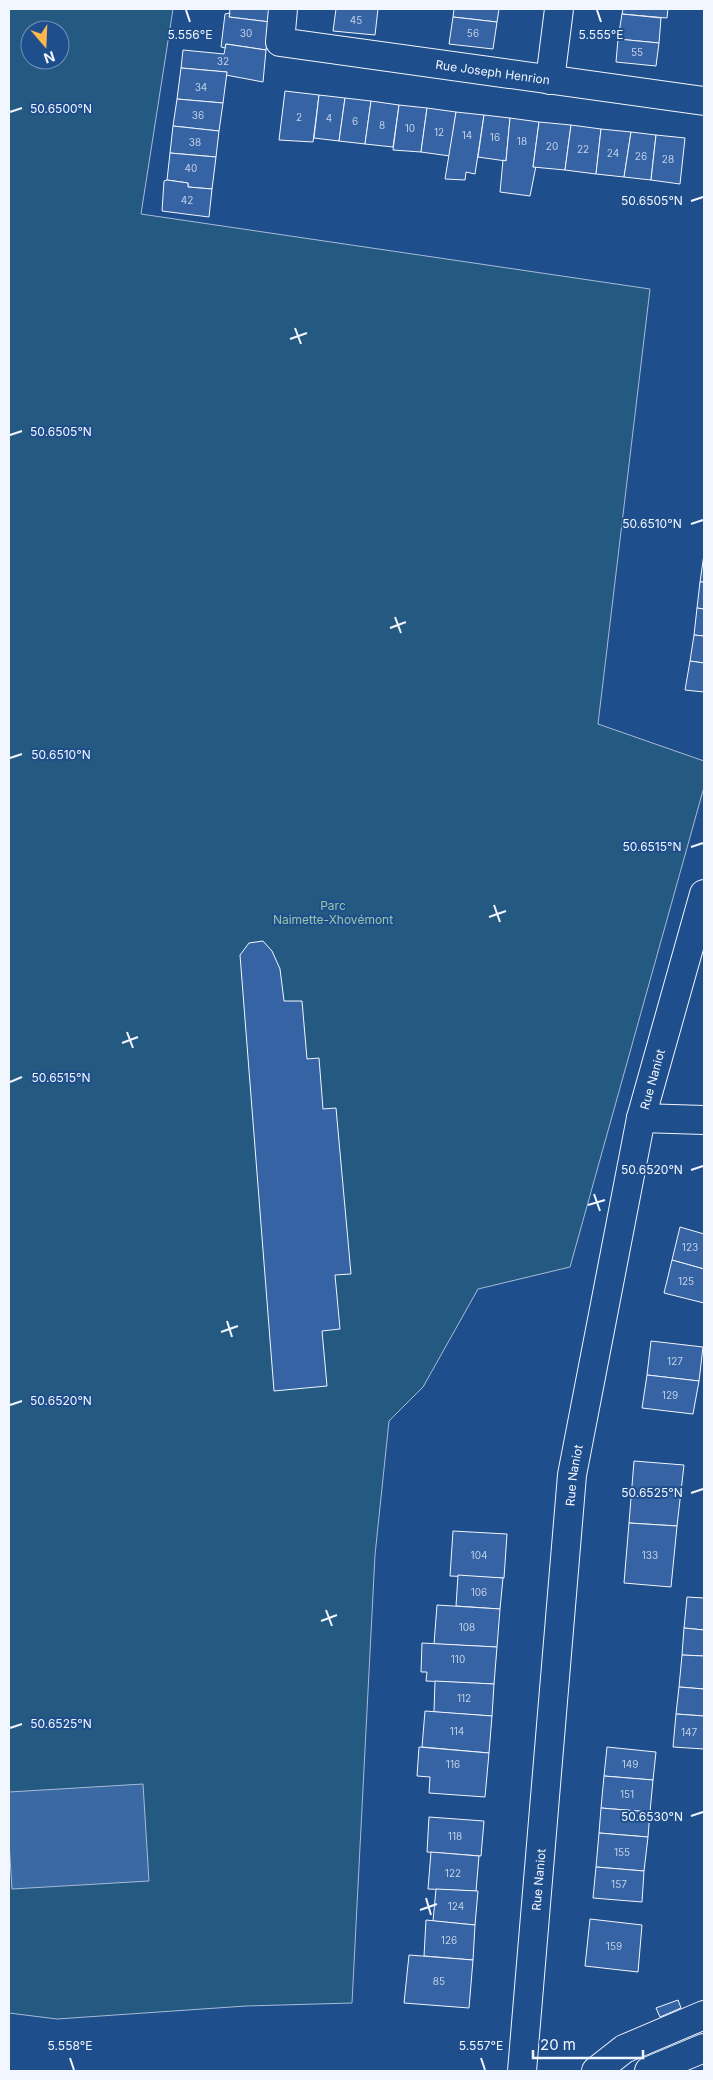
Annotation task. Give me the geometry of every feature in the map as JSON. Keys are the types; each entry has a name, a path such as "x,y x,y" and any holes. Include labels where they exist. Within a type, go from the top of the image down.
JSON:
{"street":[{"name":"Rue Joseph Henrion","path":"283,9 280,42 704,101"},
{"path":"550,80 559,9"},
{"name":"Rue Naniot","path":"522,2071 572,1474 641,1118 704,894"},
{"path":"641,1118 704,1120"},
{"path":"596,2071 624,2049 704,2015"},
{"path":"649,2071 704,2048"}],"green space":[{"name":"Parc Naimette-Xhovémont","path":"9,9 173,9 141,214 650,289 598,724 704,761 704,787 570,1267 478,1289 423,1387 389,1421 375,1555 352,2003 246,2006 57,2019 9,2013"}],"shaded area":[{"path":"143,1784 149,1881 12,1889 9,1842 9,1792"}],"building":[{"path":"230,9 271,9 270,22 229,17"},
{"path":"336,9 378,9 375,35 333,31"},
{"path":"454,9 499,9 497,22 453,17"},
{"path":"623,9 668,9 667,18 622,14"},
{"path":"230,13 229,17 270,22 266,50 226,44 225,48 221,47 225,14"},
{"path":"622,14 661,18 659,43 618,39"},
{"path":"453,17 497,22 493,49 449,44"},
{"path":"618,39 659,43 656,66 616,62"},
{"path":"226,44 266,50 263,82 226,75 227,72 181,68 183,50 224,54"},
{"path":"181,68 227,72 223,103 177,99"},
{"path":"285,91 319,95 313,142 279,140"},
{"path":"319,95 345,98 339,141 314,138"},
{"path":"345,98 371,101 365,144 339,141"},
{"path":"177,99 223,103 219,131 173,126"},
{"path":"371,101 399,105 393,147 365,144"},
{"path":"399,105 427,108 421,152 393,150"},
{"path":"427,108 456,112 450,156 421,152"},
{"path":"456,112 484,115 475,174 466,172 465,180 445,179"},
{"path":"484,115 510,118 506,161 478,157"},
{"path":"510,118 539,122 533,167 536,166 530,196 500,192 503,160 506,161"},
{"path":"539,122 571,125 565,170 533,167"},
{"path":"571,125 601,129 596,174 565,170"},
{"path":"173,126 219,131 216,157 170,153"},
{"path":"601,129 631,132 624,177 596,174"},
{"path":"631,132 656,135 651,180 624,177"},
{"path":"656,135 685,138 680,184 651,180"},
{"path":"170,153 216,157 212,189 188,187 188,183 167,180"},
{"path":"164,181 188,183 188,187 212,189 209,217 162,211"},
{"path":"704,554 704,582 700,582"},
{"path":"700,582 704,582 704,609 697,608"},
{"path":"697,608 704,609 704,636 694,635"},
{"path":"694,635 704,636 704,663 690,661"},
{"path":"690,661 704,663 704,692 685,690"},
{"path":"263,941 272,951 280,969 284,1001 302,1001 307,1059 319,1058 323,1109 336,1108 351,1274 335,1275 340,1329 322,1331 327,1386 274,1391 240,955 249,943"},
{"path":"680,1227 704,1234 704,1269 672,1260"},
{"path":"672,1260 704,1269 704,1303 664,1293"},
{"path":"651,1341 703,1347 699,1381 647,1375"},
{"path":"647,1375 699,1381 693,1414 642,1408"},
{"path":"634,1461 684,1465 677,1526 629,1523"},
{"path":"629,1523 677,1526 671,1587 624,1583"},
{"path":"453,1531 507,1534 504,1578 450,1576"},
{"path":"458,1575 503,1578 500,1609 456,1606"},
{"path":"687,1597 704,1598 704,1630 684,1628"},
{"path":"437,1605 500,1609 497,1647 434,1644"},
{"path":"684,1628 704,1630 704,1656 682,1655"},
{"path":"422,1643 497,1647 494,1684 426,1681 427,1672 421,1672"},
{"path":"682,1655 704,1656 704,1689 679,1687"},
{"path":"435,1681 494,1684 492,1716 434,1712"},
{"path":"679,1687 704,1689 704,1716 676,1714"},
{"path":"425,1711 492,1716 489,1753 422,1747"},
{"path":"676,1714 704,1716 704,1749 673,1747"},
{"path":"419,1747 489,1753 485,1797 429,1793 430,1777 417,1776"},
{"path":"607,1747 656,1752 653,1780 604,1776"},
{"path":"604,1776 653,1780 650,1812 601,1808"},
{"path":"601,1808 650,1812 648,1837 599,1833"},
{"path":"429,1817 484,1821 481,1856 427,1852"},
{"path":"599,1833 648,1837 644,1871 596,1867"},
{"path":"431,1852 479,1856 476,1891 428,1889"},
{"path":"596,1867 644,1871 642,1902 593,1898"},
{"path":"436,1889 478,1891 475,1925 433,1921"},
{"path":"590,1919 642,1925 638,1972 585,1966"},
{"path":"426,1920 475,1925 473,1960 424,1956"},
{"path":"409,1955 473,1960 469,2008 404,2003"},
{"path":"678,2000 681,2008 660,2017 656,2008"}]}
